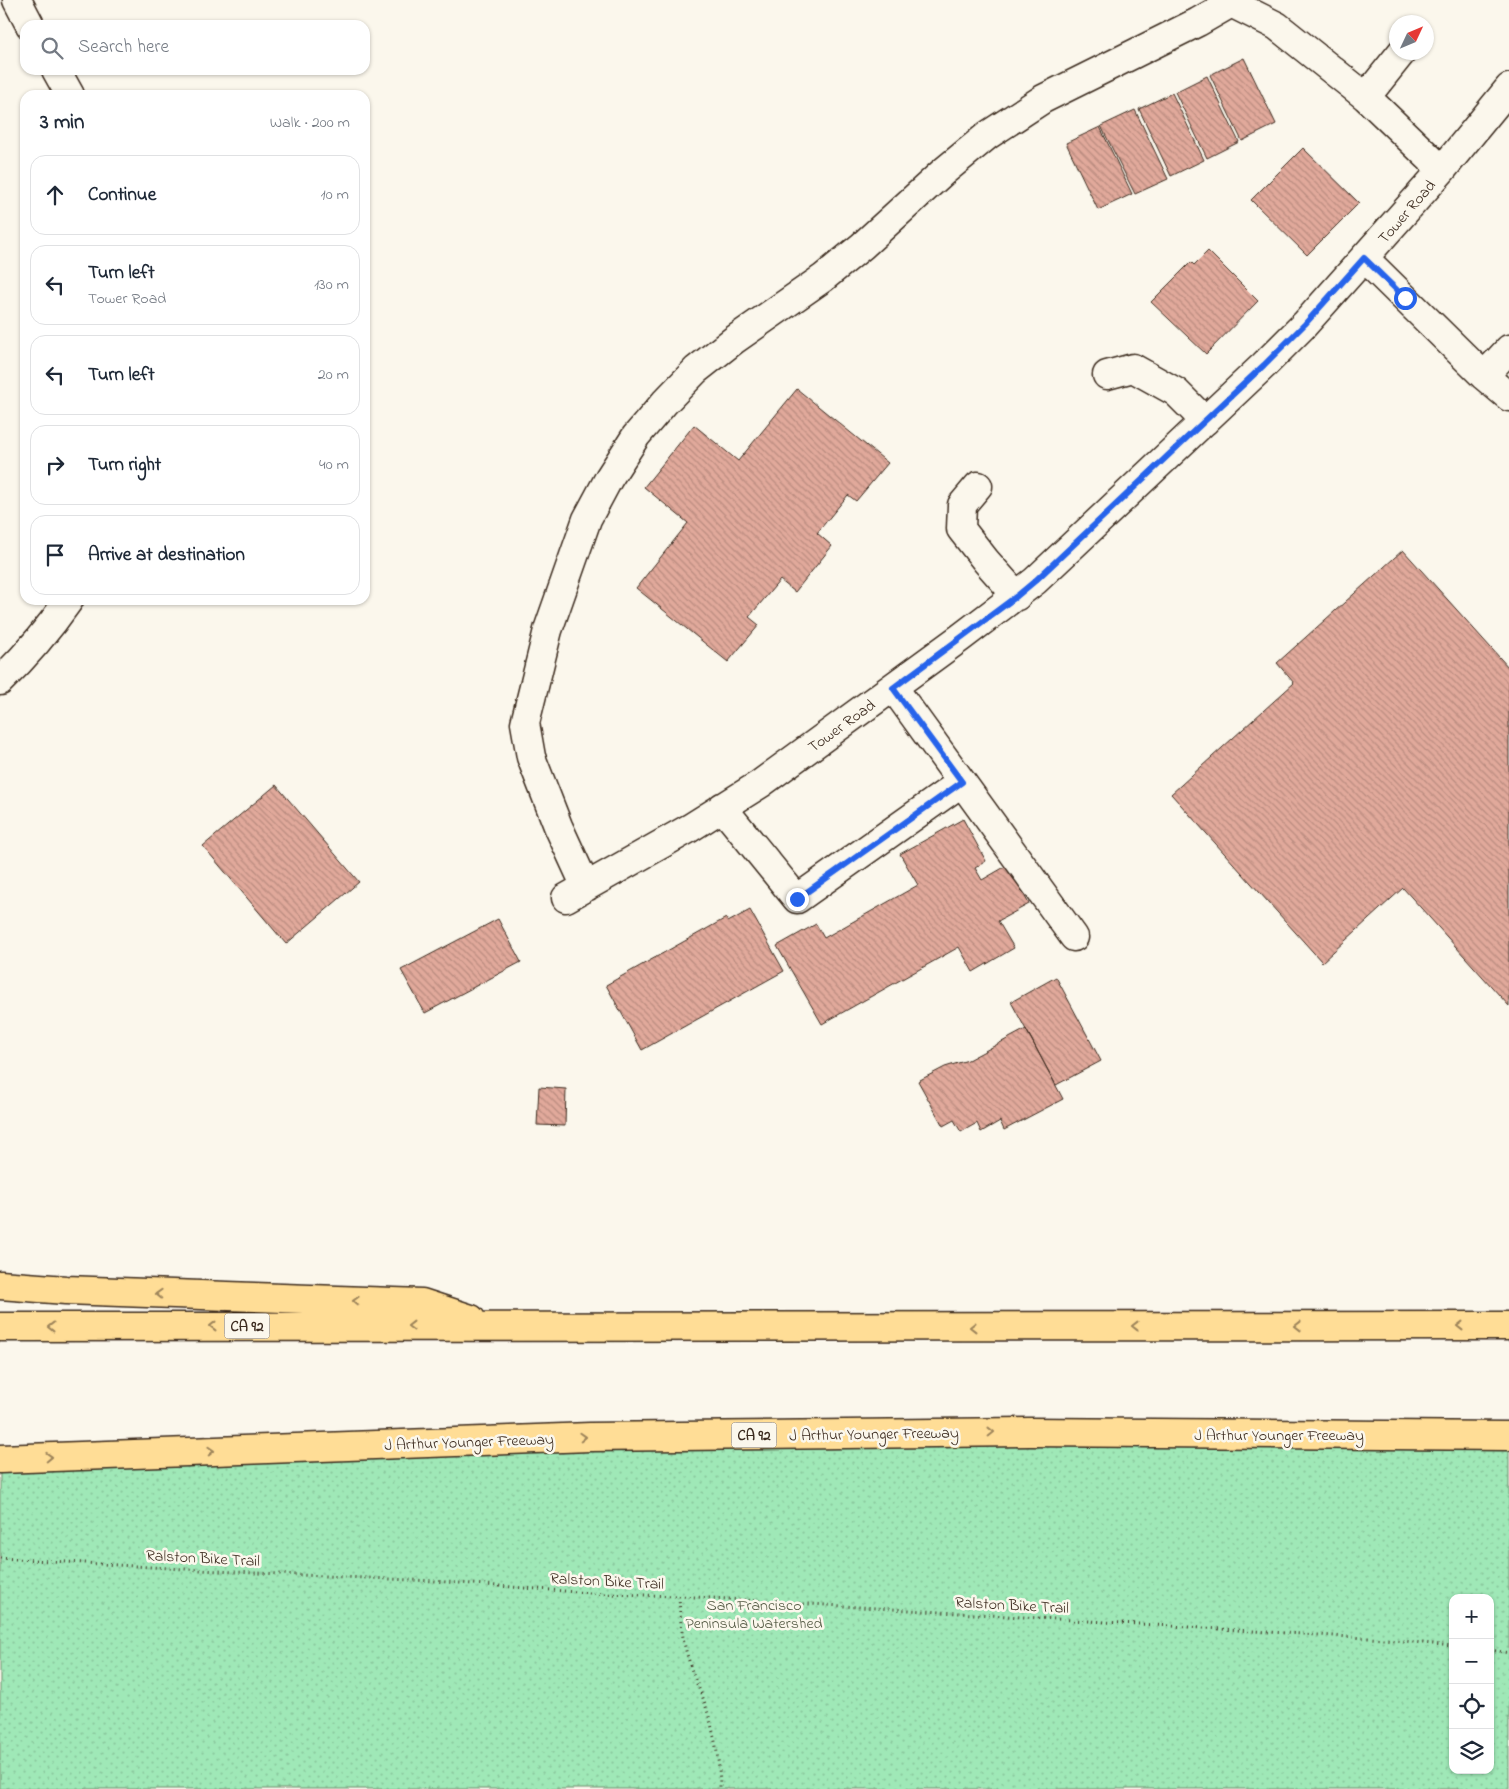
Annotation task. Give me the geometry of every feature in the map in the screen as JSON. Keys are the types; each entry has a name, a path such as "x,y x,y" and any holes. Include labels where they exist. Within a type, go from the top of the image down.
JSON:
{"highway":[{"path":"0,1286 422,1303 494,1326"},
{"name":"CA 92","path":"0,1327 1509,1326"},
{"name":"J Arthur Younger Freeway","path":"0,1459 590,1437 1030,1432 1509,1436"}],"street":[{"path":"17,0 27,20"},
{"path":"1232,2 1277,26 1366,97 1442,170"},
{"name":"Tower Road","path":"1232,2 1198,22 1043,99 988,135 942,172 862,246 823,278 734,340 696,370 636,436 609,478 587,519 548,630 525,723 533,764 558,826 576,892 622,868 760,784 1017,596 1096,525 1305,324 1442,170 1509,88"},
{"path":"1366,97 1396,60"},
{"path":"59,75 67,90"},
{"path":"1364,258 1484,376 1509,397"},
{"path":"1484,376 1509,349"},
{"path":"1107,375 1133,368 1176,392 1205,421"},
{"path":"978,486 962,505 961,529 1017,596"},
{"path":"0,681 25,658 50,628 66,605"},
{"path":"893,688 1074,937"},
{"path":"722,807 797,899 962,782"}],"path":[{"name":"Ralston Bike Trail","path":"0,1558 468,1583 603,1594 679,1596 1384,1639 1449,1646"},
{"path":"679,1596 683,1638 711,1728 720,1789"},
{"path":"1494,1650 1509,1652"}],"green space":[{"name":"San Francisco Peninsula Watershed","path":"1509,1436 1509,1789 0,1789 0,1459"}],"building":[{"path":"1244,58 1276,124 1242,141 1210,75"},
{"path":"1207,76 1239,142 1207,158 1175,92"},
{"path":"1172,93 1204,160 1171,176 1139,109"},
{"path":"1135,110 1168,179 1135,194 1101,126"},
{"path":"1100,127 1132,194 1098,210 1066,143"},
{"path":"1303,148 1359,203 1307,255 1251,200"},
{"path":"1208,251 1258,301 1206,354 1151,302 1191,262 1194,265"},
{"path":"797,389 888,463 856,501 848,495 817,533 832,546 795,592 780,580 749,617 759,625 728,662 636,588 688,523 644,487 694,425 738,461"},
{"path":"1403,550 1509,668 1509,1006 1403,888 1322,962 1171,794 1294,683 1277,663"},
{"path":"276,785 359,882 286,944 203,846"},
{"path":"963,819 986,861 975,868 982,880 1008,865 1029,904 998,921 1014,948 973,972 959,947 822,1024 777,946 816,924 824,938 918,885 900,854"},
{"path":"750,910 784,971 642,1050 606,985 726,918 728,922"},
{"path":"498,919 521,962 425,1013 401,970"},
{"path":"1056,977 1101,1061 1056,1085 1011,1002"},
{"path":"1026,1029 1063,1099 1004,1130 1000,1121 981,1132 977,1123 961,1132 954,1120 943,1126 918,1081 945,1067 968,1060"},
{"path":"539,1087 566,1089 565,1126 537,1125"}],"route":[{"path":"797,899 962,782 893,688 1035,581 1264,365 1305,324 1364,258 1405,298"}]}
